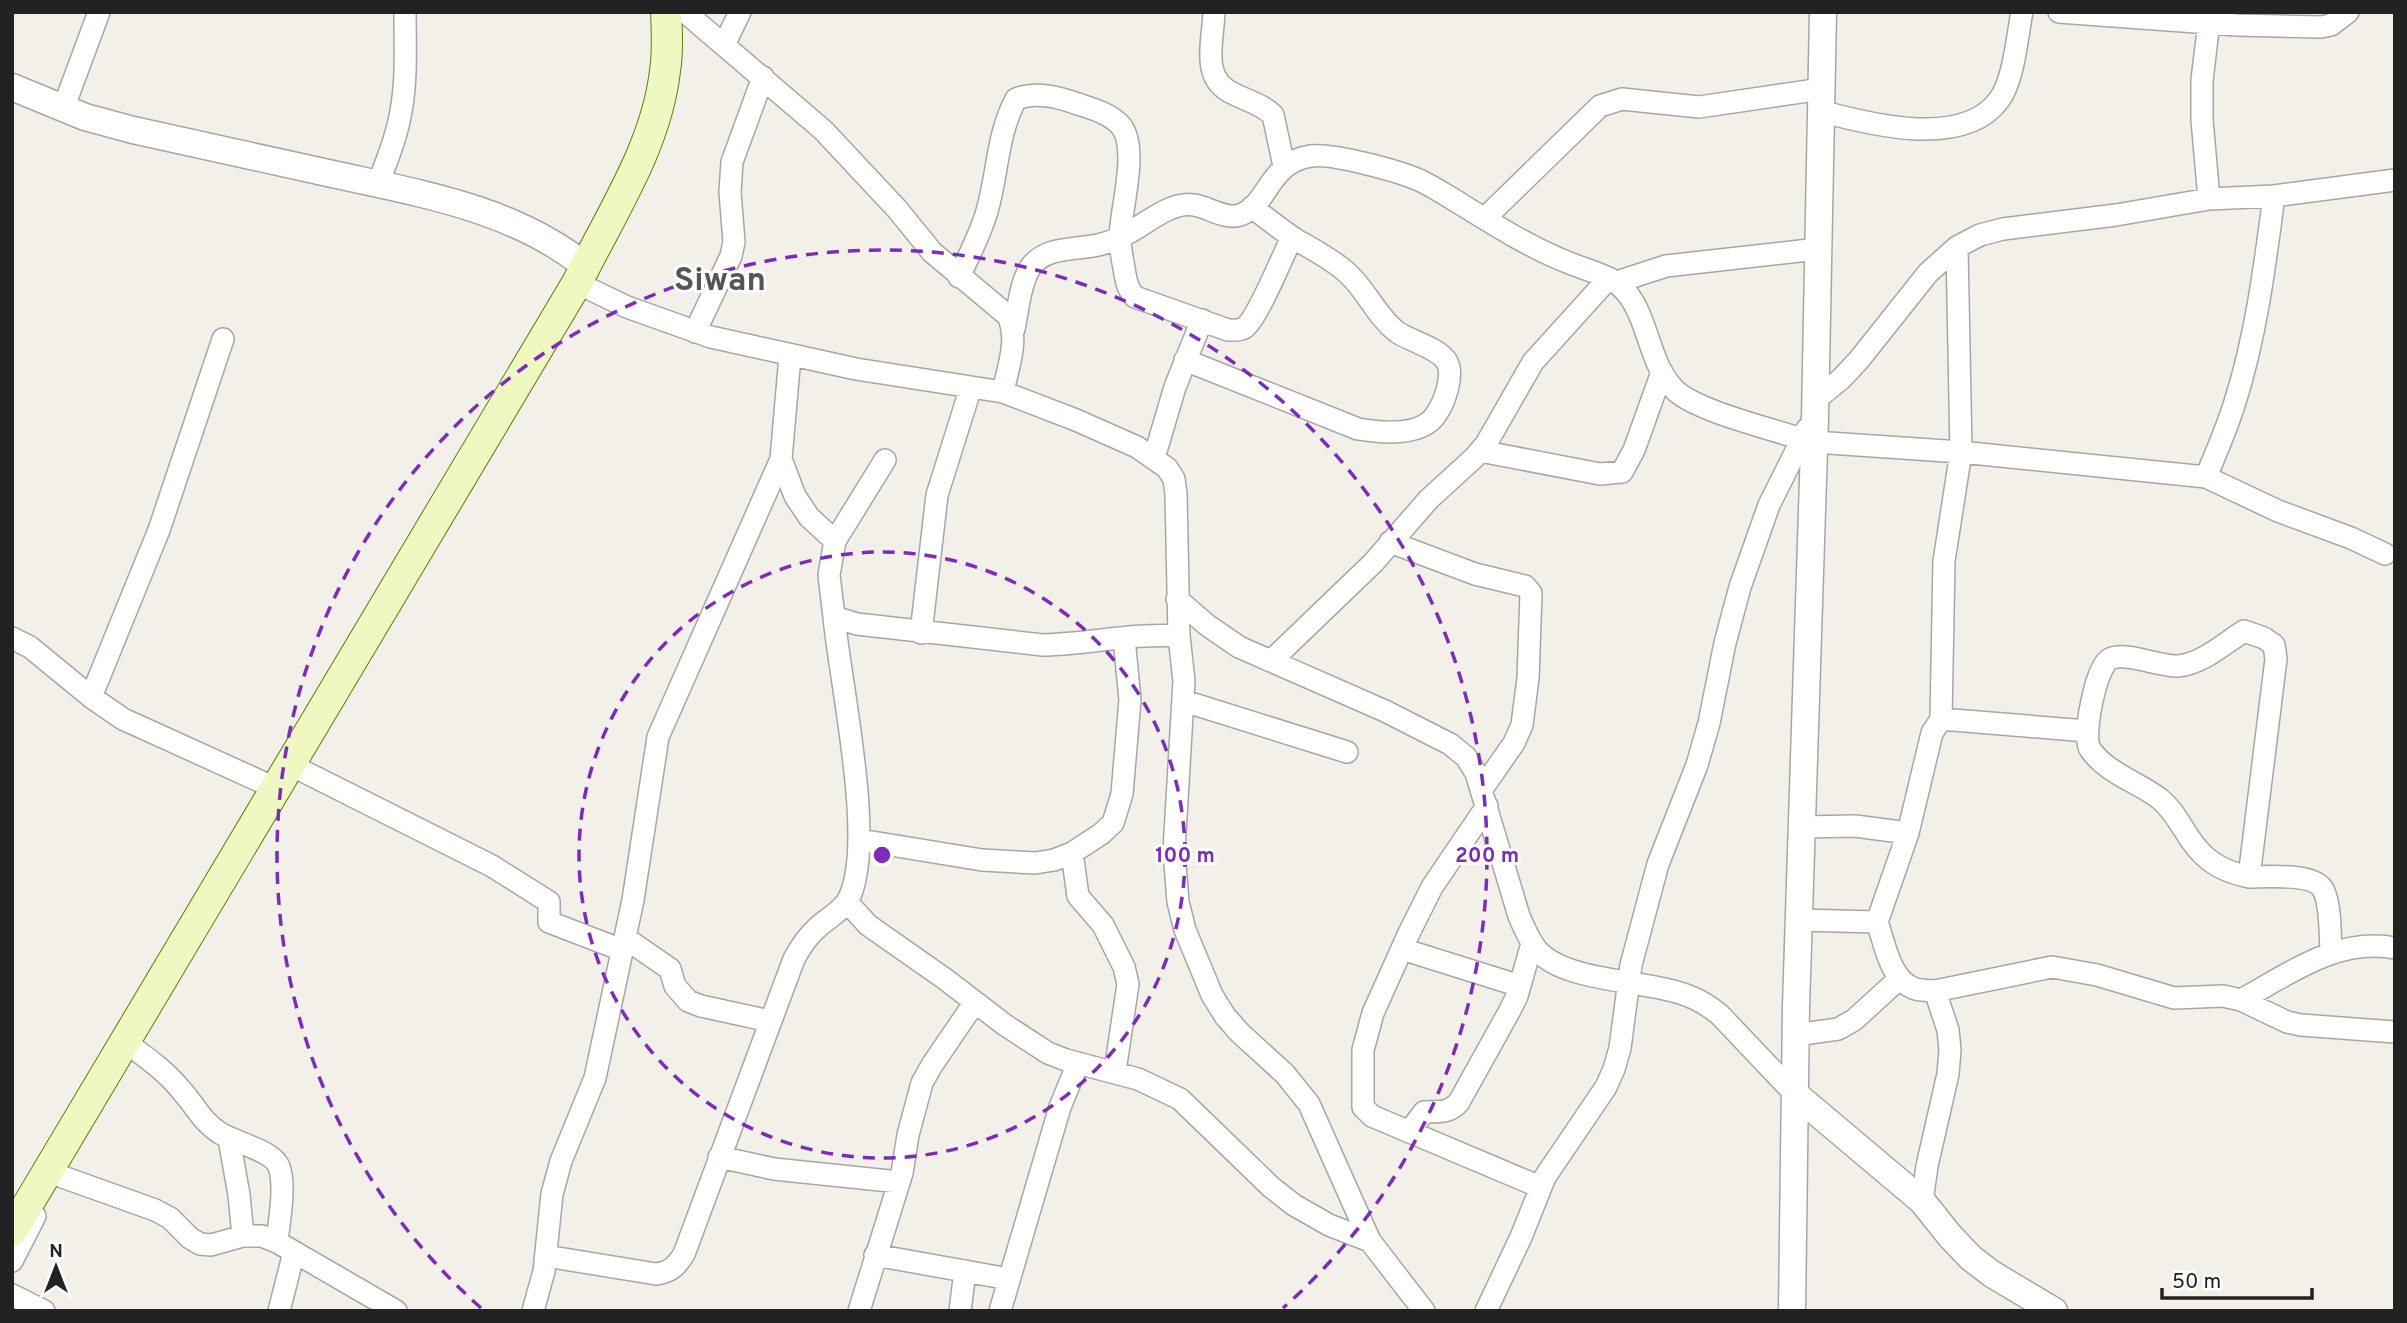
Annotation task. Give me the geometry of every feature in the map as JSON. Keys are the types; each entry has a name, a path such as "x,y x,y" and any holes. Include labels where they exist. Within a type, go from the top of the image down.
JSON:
{"main road":[{"path":"12,1230 547,336 581,274 630,182 653,125 665,72 666,12"}],"street":[{"path":"63,109 99,12"},
{"path":"378,184 402,110 405,12"},
{"path":"685,12 822,130 897,209 932,252 1008,316 1014,329"},
{"path":"724,45 740,12"},
{"path":"1214,12 1211,60 1216,82 1224,90 1257,103 1273,115 1284,166"},
{"path":"1792,1311 1796,1035 1823,12"},
{"path":"1485,218 1600,106 1611,101 1639,100 1699,107 1821,100 1890,128 1966,123 1983,115 1999,100 2007,84 2022,12"},
{"path":"2060,12 2208,23 2321,27 2331,25 2348,12"},
{"path":"2208,23 2202,80 2208,199"},
{"path":"695,332 731,257 734,230 730,175 740,136 763,78"},
{"path":"12,87 63,109 132,130 446,199 498,217 555,243 581,274 627,307 695,332 790,356 891,376 1003,391 1137,447 1167,468 1174,479 1176,495 1177,599 1184,681 1174,851 1178,902 1185,930 1212,995 1225,1016 1285,1074 1309,1104 1370,1241 1424,1311"},
{"path":"959,276 988,208 998,150 1011,108 1016,99 1026,95 1062,99 1093,109 1120,124 1126,134 1129,162 1120,238 1129,291 1135,297 1228,330 1247,327 1292,237"},
{"path":"1003,391 1014,329 1030,268 1042,256 1059,250 1100,245 1120,238 1182,205 1194,205 1230,216 1240,215 1252,207 1284,166 1295,160 1314,156 1333,157 1417,179 1564,261 1613,280 1636,308 1662,372 1676,391 1689,399 1961,452 2206,477 2385,554"},
{"path":"1486,1311 1521,1237 1540,1187 1606,1087 1614,1069 1620,1048 1628,982 1658,864 1697,765 1709,723 1725,643 1748,561 1769,505 1811,424 1841,379 1928,273 1957,247 1980,235 2003,229 2116,215 2208,199 2274,197 2395,180"},
{"path":"2206,477 2229,421 2241,381 2263,278 2274,197"},
{"path":"1185,360 1358,429 1419,428 1430,422 1437,413 1450,374 1448,362 1441,355 1399,334 1386,323 1353,278 1343,269 1292,237 1252,207"},
{"path":"1957,247 1961,452 1949,515 1944,561 1941,719 1931,733 1908,833 1877,922 1899,979 1914,989 1935,990 2052,967 2097,975 2174,998 2223,996 2241,1000 2279,1019 2301,1025 2395,1032"},
{"path":"1271,661 1373,563 1429,499 1480,451 1533,362 1613,280 1666,265 1818,249"},
{"path":"1154,458 1185,360 1202,320"},
{"path":"91,697 159,530 223,339"},
{"path":"533,1311 546,1256 552,1194 561,1161 594,1078 643,841 658,737 781,459 790,356"},
{"path":"1480,451 1601,474 1622,472 1634,450 1662,372"},
{"path":"921,633 937,495 971,387"},
{"path":"781,459 795,496 809,517 835,541"},
{"path":"546,1256 656,1274 668,1272 677,1265 684,1254 794,959 803,944 847,902 853,887 860,840 829,575 835,541 884,460"},
{"path":"1390,542 1475,574 1525,586 1531,593 1527,687 1522,725 1514,743 1432,887 1373,1013 1363,1050 1363,1107 1372,1116 1540,1187"},
{"path":"1177,599 1226,639 1253,654 1408,721 1450,744 1466,757 1476,773 1485,797 1516,908 1532,943 1547,958 1560,966 1672,990 1707,1005 1719,1014 1795,1094 1922,1201 1972,1258 1992,1275 2053,1311"},
{"path":"834,618 921,633 1043,645 1070,645 1158,635 1179,636"},
{"path":"2249,877 2276,659 2274,645 2264,638 2244,631 2206,656 2188,664 2176,666 2121,657 2109,659 2102,666 2098,680 2087,732 2088,747 2098,759 2159,798 2171,809 2192,845 2225,872 2249,877 2312,879 2322,887 2326,900 2331,952"},
{"path":"12,638 30,647 91,697 132,723 282,776 492,866 550,902 549,922 623,944 670,970 675,986 688,1001 770,1021"},
{"path":"860,840 1010,863 1054,860 1072,853 1101,834 1113,823 1122,794 1130,700 1124,638"},
{"path":"1184,701 1347,752"},
{"path":"1941,719 2087,732"},
{"path":"1802,827 1855,826 1908,833"},
{"path":"1072,853 1078,896 1102,925 1124,967 1128,984 1115,1071"},
{"path":"847,902 869,925 1005,1025 1048,1053 1138,1079 1180,1099 1271,1187 1294,1205 1329,1225 1370,1241"},
{"path":"1799,919 1877,922"},
{"path":"1409,1132 1424,1112 1454,1109 1510,1012 1532,943"},
{"path":"2241,1000 2331,952 2364,947 2395,948"},
{"path":"1402,949 1520,986"},
{"path":"1796,1035 1838,1030 1854,1020 1899,979"},
{"path":"1922,1201 1927,1166 1948,1074 1950,1050 1948,1030 1935,990"},
{"path":"859,1311 899,1182 922,1083 975,1002"},
{"path":"124,1041 162,1070 182,1090 203,1120 229,1139 274,1157 282,1181 286,1247 279,1311"},
{"path":"1000,1311 1060,1107 1078,1063"},
{"path":"229,1139 243,1236"},
{"path":"719,1157 774,1169 899,1182"},
{"path":"46,1171 155,1210 170,1218 200,1244 211,1245 243,1236 262,1236 286,1247 396,1311"},
{"path":"12,1261 49,1184 46,1171"},
{"path":"875,1255 1009,1279"},
{"path":"960,1311 965,1272"},
{"path":"12,1295 44,1311"}],"district":[{"name":"Siwan","path":"720,278"}]}
